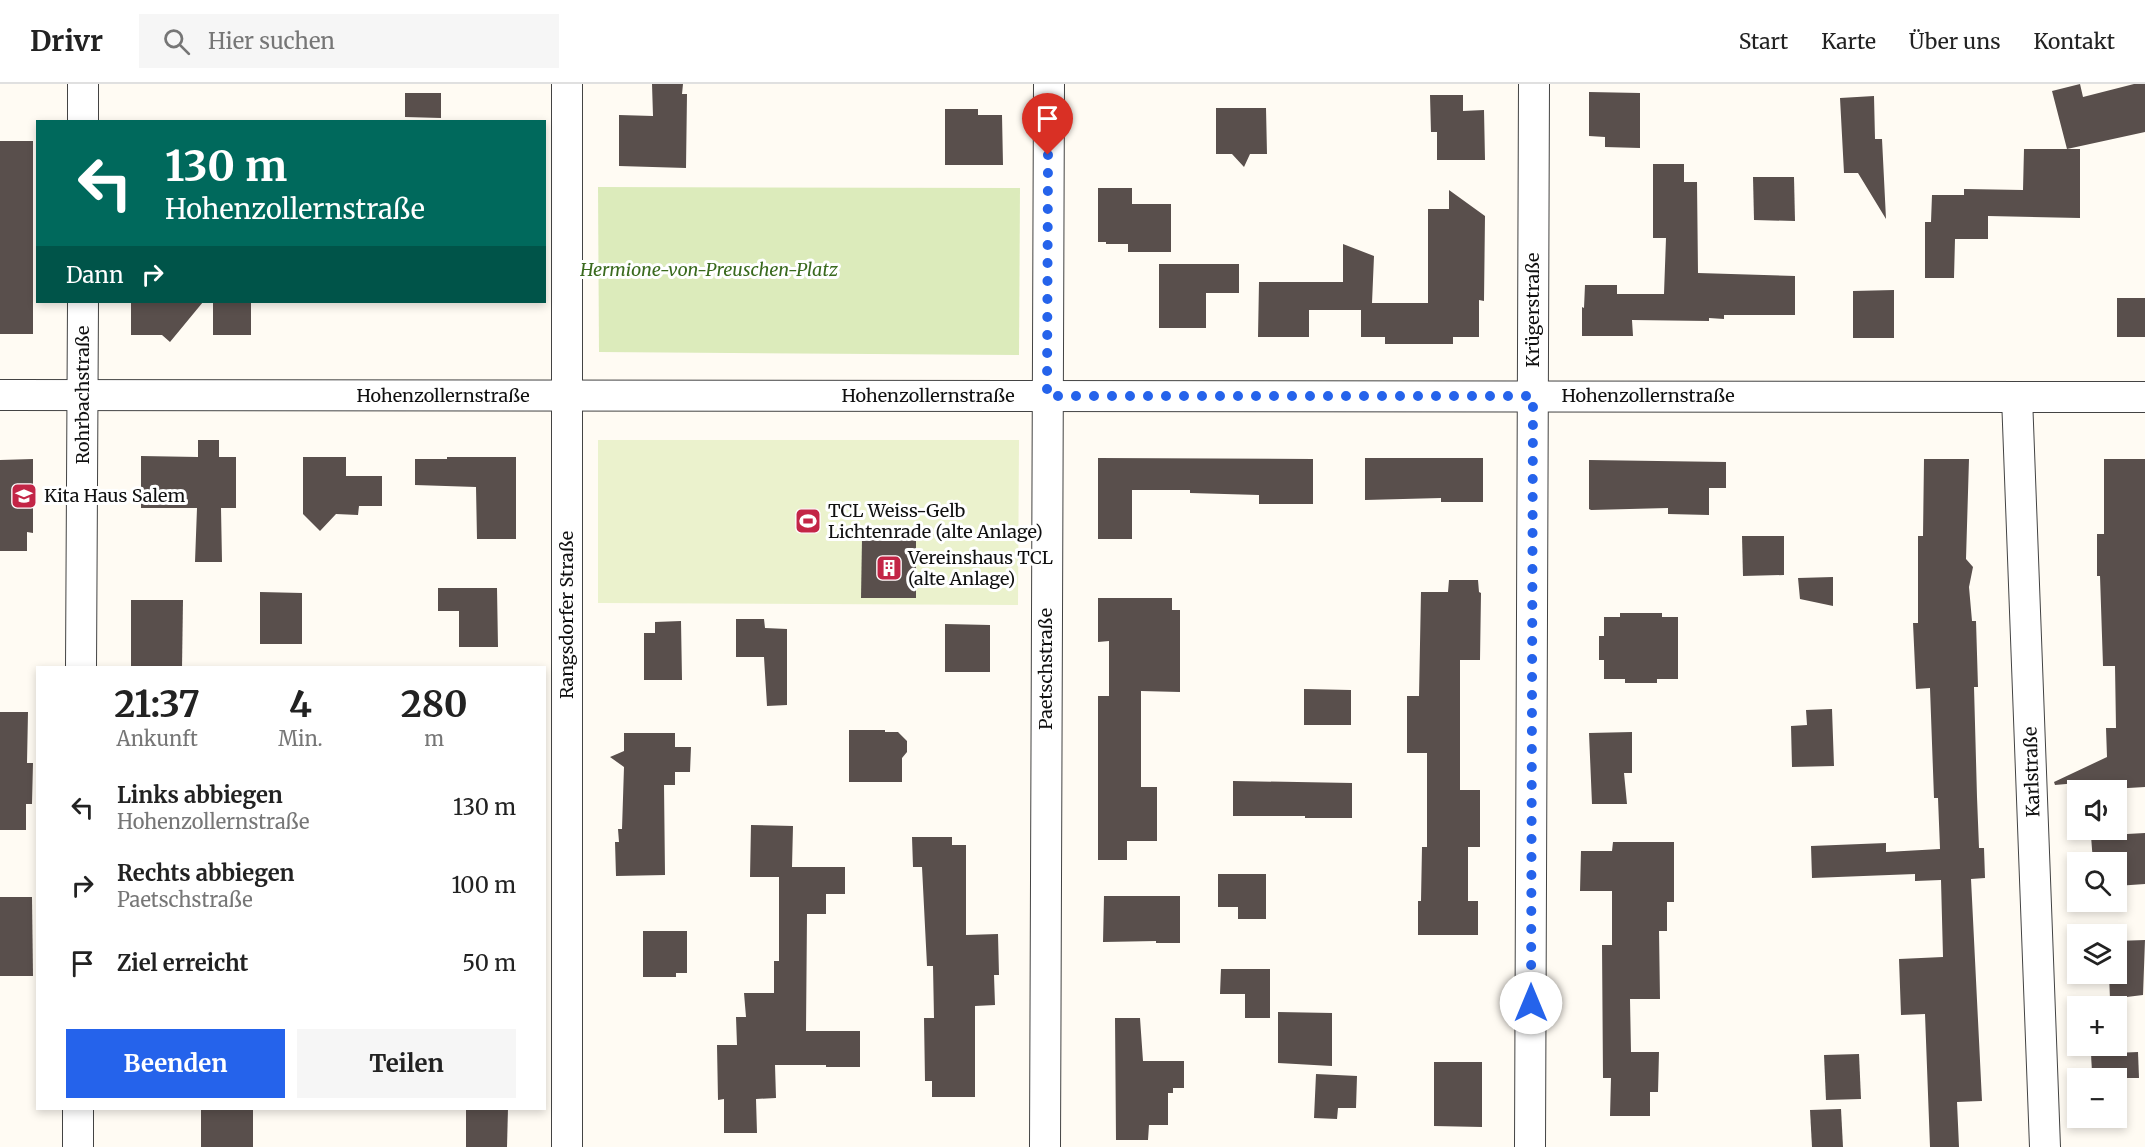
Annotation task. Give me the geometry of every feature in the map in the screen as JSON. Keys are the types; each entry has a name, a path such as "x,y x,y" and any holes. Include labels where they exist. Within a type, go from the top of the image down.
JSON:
{"street":[{"path":"83,120 84,84"},
{"name":"Rangsdorfer Straße","path":"567,84 567,1147"},
{"name":"Paetschstraße","path":"1045,1147 1049,84"},
{"name":"Krügerstraße","path":"1530,1147 1534,84"},
{"name":"Rohrbachstraße","path":"81,666 83,303"},
{"name":"Hohenzollernstraße","path":"0,395 2145,397"},
{"name":"Karlstraße","path":"2017,397 2045,1147"},
{"path":"78,1110 78,1147"}],"green space":[{"name":"Hermione-von-Preuschen-Platz","path":"598,187 1020,188 1019,355 599,352"},
{"name":"TCL Weiss-Gelb Lichtenrade (alte Anlage)","path":"598,440 1019,440 1018,605 598,603"}],"building":[{"path":"652,84 683,84 682,94 687,94 686,168 619,166 619,115 653,116"},
{"path":"2080,84 2083,97 2134,84 2145,84 2145,132 2067,149 2052,91"},
{"path":"1589,92 1640,93 1640,148 1605,147 1605,137 1589,136"},
{"path":"405,93 441,93 441,118 405,117"},
{"path":"1430,95 1463,95 1463,111 1484,110 1485,160 1437,160 1437,132 1431,132"},
{"path":"1874,96 1875,139 1882,139 1886,219 1858,173 1844,173 1840,98"},
{"path":"1216,108 1266,108 1267,154 1250,154 1244,167 1232,154 1216,154"},
{"path":"945,109 978,109 978,115 1002,115 1003,165 945,165"},
{"path":"0,141 33,141 33,334 0,334"},
{"path":"2024,149 2080,149 2080,218 1988,216 1988,239 1955,239 1954,278 1925,278 1925,222 1931,222 1932,195 1964,195 1964,189 2023,190"},
{"path":"1653,164 1684,164 1684,182 1697,182 1698,273 1795,276 1795,315 1724,315 1724,319 1709,318 1709,321 1632,320 1633,336 1582,336 1585,285 1617,285 1617,294 1664,294 1666,238 1653,238"},
{"path":"1753,177 1794,177 1795,221 1754,220"},
{"path":"1098,188 1132,188 1132,204 1171,204 1171,252 1128,252 1128,244 1098,242"},
{"path":"1449,190 1485,216 1484,301 1479,300 1479,337 1453,337 1453,344 1385,344 1385,337 1361,337 1361,310 1309,310 1309,337 1258,337 1259,282 1343,282 1343,244 1374,256 1372,303 1428,303 1428,209 1449,209"},
{"path":"1159,264 1239,264 1239,293 1206,293 1206,328 1159,328"},
{"path":"1894,290 1894,338 1853,338 1853,291"},
{"path":"2117,298 2145,298 2145,337 2117,337"},
{"path":"131,303 202,303 170,342 162,335 131,335"},
{"path":"213,303 251,303 251,335 213,335"},
{"path":"198,440 219,440 219,457 236,457 236,508 221,508 222,562 195,562 197,508 141,508 141,456 198,457"},
{"path":"303,457 346,457 346,476 382,476 382,506 359,506 358,515 336,514 320,531 303,514"},
{"path":"447,457 516,457 516,539 477,539 476,487 415,485 415,459 447,459"},
{"path":"1098,458 1313,459 1313,504 1259,504 1259,495 1190,493 1190,490 1132,490 1132,539 1098,539"},
{"path":"1365,458 1483,458 1483,502 1441,502 1441,498 1365,500"},
{"path":"33,459 33,533 27,532 27,551 0,551 0,460"},
{"path":"1924,459 1969,459 1966,559 1973,567 1969,587 1972,621 1976,621 1978,687 1974,687 1977,797 1979,848 1984,848 1985,878 1971,879 1982,1101 1957,1102 1959,1147 1930,1147 1925,1014 1901,1015 1899,959 1943,957 1941,880 1915,881 1915,874 1812,878 1811,846 1886,843 1886,852 1940,849 1938,798 1934,798 1930,688 1916,689 1913,623 1918,623 1918,536 1923,536"},
{"path":"2104,459 2145,459 2145,787 2127,788 2127,780 2067,780 2067,784 2055,785 2054,782 2107,757 2106,728 2116,728 2115,666 2103,666 2100,576 2097,576 2097,534 2104,534"},
{"path":"1589,460 1726,462 1726,488 1709,488 1709,515 1668,514 1668,508 1591,510 1589,509"},
{"path":"1742,536 1784,536 1784,575 1743,576"},
{"name":"Vereinshaus TCL (alte Anlage)","path":"862,539 916,539 916,598 861,598"},
{"path":"1833,577 1833,606 1800,599 1798,578"},
{"path":"1449,580 1478,580 1481,593 1480,660 1460,660 1460,790 1480,790 1480,847 1468,847 1468,901 1478,901 1478,935 1418,935 1422,847 1427,847 1427,753 1407,753 1407,696 1419,696 1421,592 1448,592"},
{"path":"438,588 497,588 498,647 459,647 459,611 438,611"},
{"path":"260,592 302,593 302,644 260,644"},
{"path":"1098,598 1172,598 1172,610 1180,610 1180,692 1141,691 1141,787 1157,787 1157,841 1127,841 1127,860 1098,860 1098,696 1109,696 1109,641 1098,642"},
{"path":"131,600 183,600 182,666 131,666"},
{"path":"1620,613 1662,613 1662,617 1678,617 1678,679 1657,679 1657,683 1625,683 1625,679 1604,679 1604,660 1599,660 1599,636 1604,636 1604,617 1620,617"},
{"path":"736,619 764,619 765,628 787,629 787,705 767,706 764,657 736,657"},
{"path":"681,621 682,680 644,680 644,633 655,633 655,622"},
{"path":"945,624 990,625 990,672 945,672"},
{"path":"1304,689 1351,690 1351,725 1304,725"},
{"path":"1832,709 1834,766 1792,767 1791,726 1807,725 1806,710"},
{"path":"0,712 28,712 27,763 33,763 32,804 26,804 26,830 0,830"},
{"path":"849,730 898,732 907,741 907,752 902,758 902,782 849,782"},
{"path":"1632,732 1632,773 1624,773 1627,804 1592,804 1589,733"},
{"path":"624,733 675,733 675,747 691,747 690,772 675,772 675,785 664,785 665,875 616,876 615,842 619,842 618,829 622,829 624,767 610,757 624,751"},
{"path":"1233,781 1352,783 1352,818 1233,816"},
{"path":"751,825 793,826 792,867 845,867 845,894 826,894 826,914 807,914 806,1031 860,1031 860,1067 775,1065 776,1098 756,1099 757,1133 724,1133 724,1099 718,1100 717,1045 737,1045 736,1017 746,1017 744,993 774,993 774,961 779,961 779,877 750,877"},
{"path":"2145,833 2145,884 2127,885 2127,852 2092,852 2091,840 2127,840 2127,834"},
{"path":"912,837 952,837 952,845 966,845 966,935 998,934 999,975 994,975 995,1005 975,1006 975,1097 932,1097 932,1081 925,1081 924,1018 934,1018 933,966 927,966 922,867 913,867"},
{"path":"1613,842 1674,842 1674,902 1667,902 1667,931 1659,931 1660,999 1630,999 1631,1052 1659,1052 1658,1092 1650,1092 1650,1116 1610,1116 1611,1078 1603,1078 1602,945 1612,945 1612,891 1580,891 1581,851 1612,851"},
{"path":"1218,874 1266,874 1266,919 1238,919 1238,907 1218,907"},
{"path":"1104,896 1180,896 1180,943 1103,942"},
{"path":"0,897 32,897 33,976 0,976"},
{"path":"643,931 687,931 687,973 676,973 676,977 643,977"},
{"path":"2145,940 2143,995 2110,996 2109,984 2127,984 2127,941"},
{"path":"1221,969 1270,969 1270,1018 1245,1018 1245,994 1220,994"},
{"path":"1278,1012 1332,1013 1332,1066 1278,1063"},
{"path":"1115,1018 1140,1018 1143,1061 1184,1061 1184,1088 1173,1088 1173,1093 1168,1093 1168,1125 1149,1125 1148,1140 1116,1140"},
{"path":"2127,1052 2138,1052 2139,1078 2127,1078 2127,1068 2092,1068 2091,1056 2127,1056"},
{"path":"1859,1054 1861,1099 1826,1100 1824,1055"},
{"path":"1434,1062 1482,1062 1482,1127 1434,1126"},
{"path":"1316,1074 1357,1076 1356,1108 1338,1108 1337,1119 1314,1118"},
{"path":"1841,1109 1843,1147 1812,1147 1810,1110"},
{"path":"201,1110 253,1110 253,1147 201,1147"},
{"path":"466,1110 508,1110 507,1147 466,1147"}],"place":[{"name":"Kita Haus Salem","path":"24,496"},
{"name":"TCL Weiss-Gelb Lichtenrade (alte Anlage)","path":"808,521"},
{"name":"Vereinshaus TCL (alte Anlage)","path":"889,568"}],"route":[{"path":"1048,155 1047,396 1533,396 1531,1003"}]}
